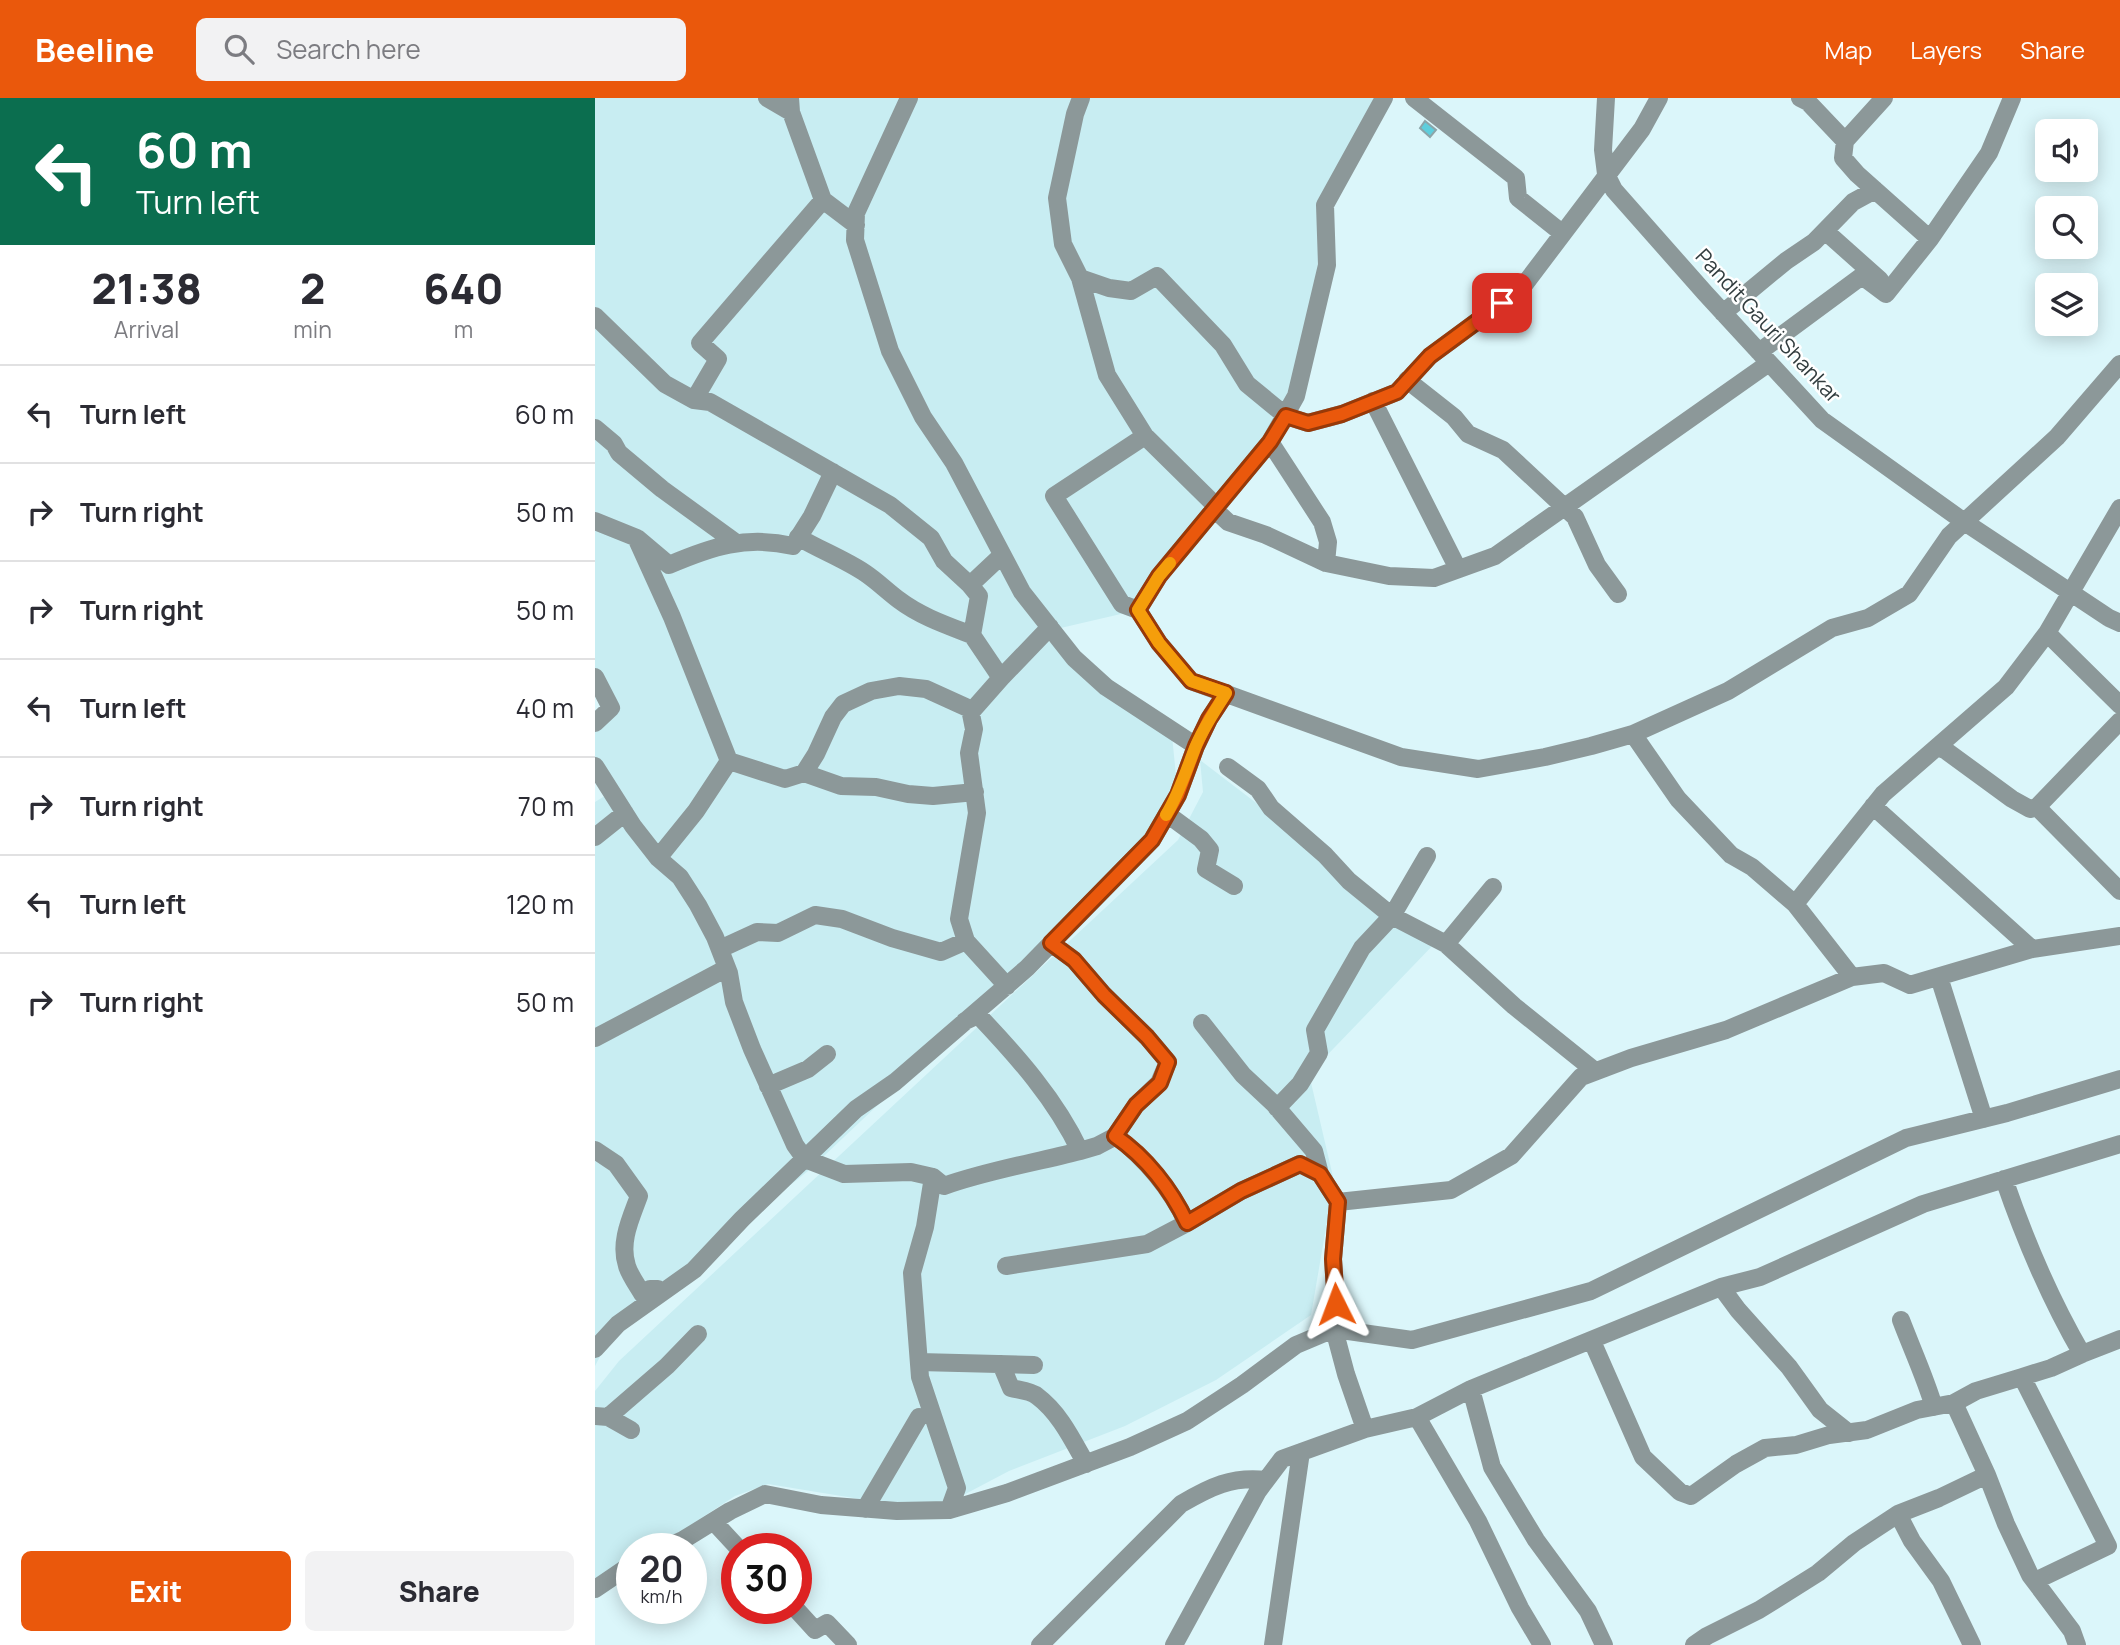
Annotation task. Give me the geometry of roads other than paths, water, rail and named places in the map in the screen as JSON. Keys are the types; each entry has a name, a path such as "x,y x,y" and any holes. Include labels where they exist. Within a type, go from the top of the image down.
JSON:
{"street":[{"path":"767,98 790,105 823,200 856,225"},
{"path":"909,98 856,212 855,240 890,351 923,417 954,463 1022,592 1074,658 1106,687 1196,746"},
{"path":"1081,98 1075,114 1057,198 1063,244 1080,278 1107,375 1145,436 1216,506 1214,509 1228,523 1266,535 1326,563 1389,576 1434,578 1495,556 1565,507 1764,357 1862,276 1886,294 1930,239 1989,153 2013,98"},
{"path":"1138,610 1159,576 1270,442 1296,396 1327,265 1325,205 1384,98"},
{"path":"1415,98 1516,178 1518,198 1562,233"},
{"path":"1606,98 1603,150 1606,174"},
{"path":"1080,278 1109,289 1131,291 1157,276 1223,345 1247,384 1286,416 1308,423 1342,414 1397,392 1430,356 1521,289 1642,129 1659,98"},
{"path":"1801,98 1845,141"},
{"path":"1884,98 1845,141 1843,158 1930,239"},
{"name":"Pandit Gauri Shankar","path":"1606,174 1615,190 1822,420 1963,521 2120,623"},
{"path":"1723,313 1825,231 1853,202 1875,190"},
{"path":"694,400 719,359 700,343 823,200"},
{"path":"1825,231 1890,289"},
{"path":"595,316 665,384 694,400 710,402 890,505 931,538 944,561 970,584 979,596 972,635"},
{"path":"1145,436 1054,496 1122,604 1138,610 1159,643 1191,681 1401,757 1478,769 1545,757 1633,734 1728,691 1832,628 1868,618 1909,594 1949,536 2057,437 2120,364"},
{"path":"1407,380 1454,416 1468,434 1503,450 1575,517 1597,565 1618,594"},
{"path":"1373,401 1458,569"},
{"path":"595,428 614,444 619,453 662,489 735,542"},
{"path":"1270,442 1322,522 1328,542 1326,563"},
{"path":"595,521 637,538 669,565 707,549 735,542 777,542 793,546 812,516 832,472"},
{"path":"1795,904 1883,794 2006,687 2047,633 2120,508"},
{"path":"799,537 867,574 901,601 933,620 972,635 1001,678"},
{"path":"637,538 672,617 729,761"},
{"path":"970,584 1002,555"},
{"path":"971,712 1050,627"},
{"path":"2047,633 2120,705"},
{"path":"595,677 611,708 595,723"},
{"path":"804,774 833,717 843,704 871,691 899,686 926,689 970,709 974,729 969,753 977,813 959,919 966,941 1007,986"},
{"path":"595,1349 618,1324 694,1270 742,1219 856,1109 895,1082 1007,986 1152,840 1178,795 1209,719 1226,693"},
{"path":"1937,747 2030,809 2037,807 2120,721"},
{"path":"1633,734 1678,799 1695,818 1731,855 1752,867 1795,904 1852,977"},
{"path":"729,761 785,779 804,774 841,786 876,787 933,796 975,792"},
{"path":"658,858 696,811 729,761"},
{"path":"595,766 658,858 680,877 698,905 720,949 734,1002 795,1145 805,1158 843,1174 911,1172 933,1177 944,1186 980,1173 1080,1151 1097,1146 1115,1136 1136,1105 1160,1083 1168,1062 1074,960 1051,943"},
{"path":"1228,767 1258,789 1271,808 1325,855 1349,881 1392,916 1446,944 1514,1006 1595,1071"},
{"path":"1873,806 2032,949"},
{"path":"2037,807 2120,891"},
{"path":"595,837 625,813"},
{"path":"1167,814 1201,839 1210,850 1206,869 1234,886"},
{"path":"1277,1108 1300,1084 1319,1053 1315,1030 1362,948 1392,916 1427,856"},
{"path":"1446,944 1493,887"},
{"path":"720,949 757,932 778,933 815,915 842,919 892,938 941,952 966,941"},
{"path":"1338,1202 1451,1191 1511,1156 1581,1077 1631,1058 1726,1030 1852,977 1884,973 1910,985 2032,949 2120,936"},
{"path":"595,1038 727,968"},
{"path":"1940,976 1984,1119"},
{"path":"965,1021 978,1015 996,1033 1047,1096 1069,1127 1080,1151"},
{"path":"1202,1023 1243,1074 1314,1151 1320,1174 1338,1202 1333,1259 1336,1304 1334,1329 1346,1374 1366,1429"},
{"path":"768,1086 807,1069 827,1054"},
{"path":"695,1533 730,1511 765,1494 821,1505 897,1511 949,1510 1007,1493 1086,1464 1187,1420 1296,1345 1334,1329 1412,1340 1591,1291 1906,1138 1984,1119 2120,1079"},
{"path":"1115,1136 1139,1154 1176,1200 1187,1223"},
{"path":"1174,1645 1258,1491 1282,1459 1366,1429 1417,1417 1471,1389 1721,1287 1760,1277 1923,1204 2120,1144"},
{"path":"595,1150 617,1164 639,1196 627,1227 624,1250 627,1267 643,1296 650,1289 666,1290"},
{"path":"1006,1266 1147,1244 1241,1191 1300,1164 1320,1174"},
{"path":"933,1177 925,1227 912,1273 920,1377 957,1488 949,1510"},
{"path":"2004,1179 2024,1236 2059,1313 2082,1354"},
{"path":"1721,1287 1789,1367 1820,1410 1849,1433"},
{"path":"1901,1320 1925,1376 1934,1407"},
{"path":"631,1430 602,1416 667,1366 698,1334"},
{"path":"1592,1341 1643,1457 1680,1492 1691,1496 1735,1464 1765,1448 1796,1445 1829,1435 1867,1430 1917,1410 1954,1403 1976,1391 2051,1368 2120,1339"},
{"path":"919,1362 1034,1365"},
{"path":"1001,1364 1011,1388 1036,1395 1054,1412 1086,1464"},
{"path":"2022,1377 2114,1545 2035,1581"},
{"path":"1471,1389 1492,1467 1536,1540 1588,1611 1604,1645"},
{"path":"1954,1403 2030,1575 2073,1631 2077,1645"},
{"path":"866,1509 919,1417"},
{"path":"1417,1417 1478,1521 1520,1608 1542,1645"},
{"path":"1273,1645 1301,1452"},
{"path":"1695,1645 1707,1636 1759,1610 1818,1573 1854,1542 1898,1514 1940,1498 1987,1475"},
{"path":"1039,1645 1181,1504 1206,1489 1245,1478 1266,1480"},
{"path":"1898,1514 1912,1541 1941,1581 1972,1645"},
{"path":"714,1522 724,1533"},
{"path":"595,1589 616,1575"},
{"path":"810,1624 815,1630 827,1623 848,1645"}]}
